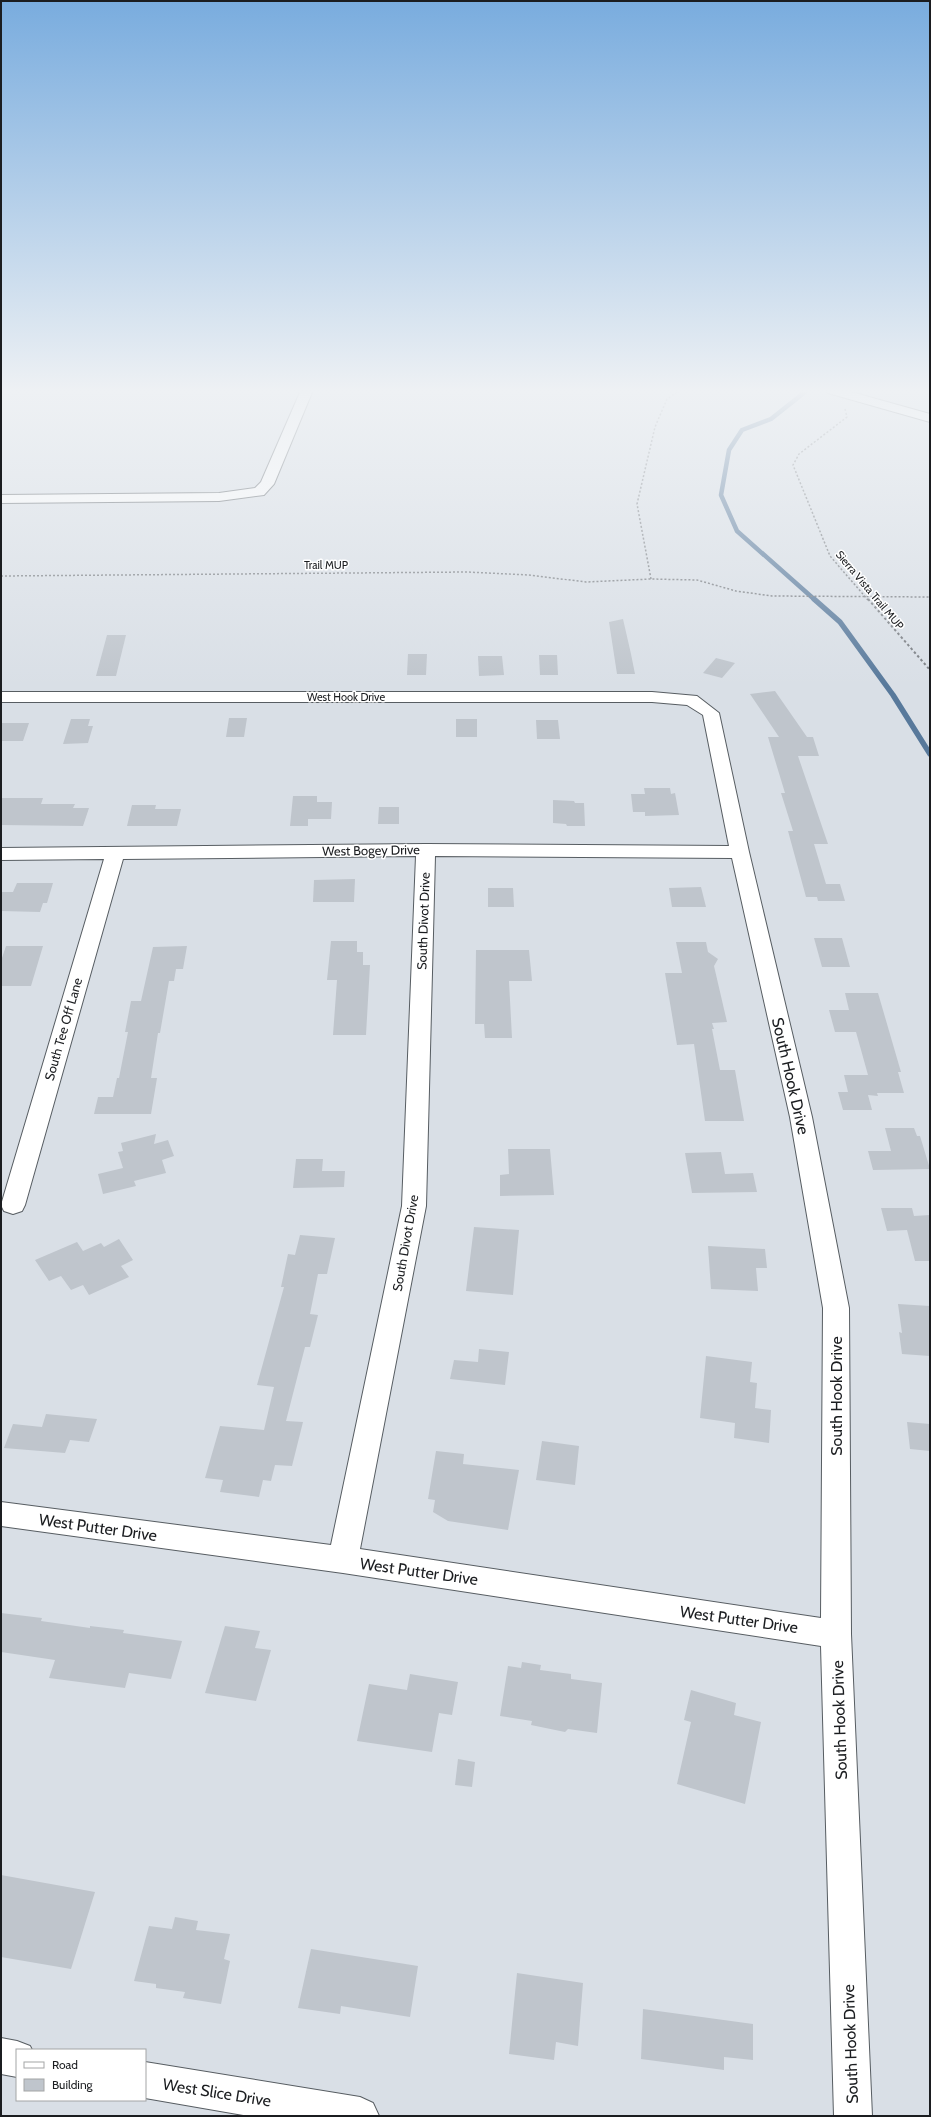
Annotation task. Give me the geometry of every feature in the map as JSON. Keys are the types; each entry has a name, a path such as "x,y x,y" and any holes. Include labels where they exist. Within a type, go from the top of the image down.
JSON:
{"street":[{"path":"1,499 219,497 259,492 263,489"},
{"name":"West Hook Drive","path":"1,697 652,697 691,700"},
{"name":"South Hook Drive","path":"691,700 711,713 740,852 801,1117 836,1308 836,1634 853,2116"},
{"name":"West Bogey Drive","path":"1,854 426,850 740,852"},
{"name":"South Divot Drive","path":"343,1560 414,1206 426,850"},
{"name":"South Tee Off Lane","path":"13,1205 115,854"},
{"name":"West Putter Drive","path":"1,1514 343,1560 836,1634"},
{"path":"1,2056 16,2059"},
{"name":"West Slice Drive","path":"146,2080 360,2116"}],"path":[{"path":"641,489 637,504 652,579"},
{"name":"Sierra Vista Trail MUP","path":"803,489 830,556 930,670"},
{"name":"Trail MUP","path":"1,576 467,572 529,575 586,582 652,579 697,580 736,591 772,596 930,598"}],"building":[{"path":"623,619 635,674 617,674 609,622"},
{"path":"107,635 126,635 116,676 96,676"},
{"path":"408,654 427,654 426,675 407,675"},
{"path":"539,655 557,655 558,675 540,675"},
{"path":"478,656 502,656 504,675 479,676"},
{"path":"716,658 735,663 722,678 703,673"},
{"path":"775,691 807,737 813,737 819,756 798,756 828,844 814,844 826,884 840,884 845,901 818,901 817,897 806,897 788,831 793,831 781,793 785,793 768,737 779,737 750,694"},
{"path":"229,718 247,718 244,737 226,737"},
{"path":"71,719 90,719 88,726 93,726 88,743 63,744"},
{"path":"456,719 477,719 477,737 456,737"},
{"path":"536,720 558,720 560,739 537,739"},
{"path":"1,723 29,723 23,741 1,741"},
{"path":"644,788 670,788 671,794 675,793 679,815 645,816 645,812 633,812 631,794 645,794"},
{"path":"293,796 317,796 317,802 332,802 331,819 308,819 308,826 290,826"},
{"path":"1,798 43,798 41,804 75,804 73,808 89,808 83,826 1,825"},
{"path":"553,800 584,803 585,826 567,826 566,824 553,823"},
{"path":"132,805 156,805 155,809 181,809 177,826 127,826"},
{"path":"379,807 399,807 399,824 378,824"},
{"path":"355,879 354,902 313,902 314,880"},
{"path":"17,883 53,883 47,903 43,903 40,912 1,911 1,892 13,892"},
{"path":"701,887 706,907 672,907 669,888"},
{"path":"488,888 513,888 514,907 488,907"},
{"path":"814,938 842,938 850,967 822,967"},
{"path":"331,941 357,941 357,952 363,952 363,965 370,965 366,1035 333,1035 337,980 327,980"},
{"path":"676,942 706,942 708,952 718,959 714,966 727,1022 712,1023 714,1029 712,1029 720,1070 735,1070 744,1121 705,1121 694,1044 677,1045 665,973 682,973"},
{"path":"6,946 43,946 31,986 1,986 1,961"},
{"path":"187,946 183,969 176,969 174,981 169,981 160,1033 158,1033 151,1078 157,1078 151,1114 94,1114 98,1097 113,1097 117,1078 119,1078 128,1032 125,1032 131,1001 141,1001 153,947"},
{"path":"476,950 529,950 532,981 509,981 512,1038 485,1038 484,1024 475,1024"},
{"path":"845,993 878,993 901,1072 898,1072 904,1093 877,1093 878,1096 868,1095 872,1110 843,1110 838,1092 848,1092 844,1075 868,1075 856,1032 835,1032 829,1010 849,1010"},
{"path":"885,1128 914,1128 917,1136 920,1136 930,1169 873,1170 868,1151 891,1151"},
{"path":"156,1134 154,1144 168,1140 174,1156 162,1160 166,1173 134,1181 136,1186 103,1194 98,1174 123,1168 118,1152 123,1151 121,1143"},
{"path":"508,1149 550,1149 554,1195 500,1196 500,1175 509,1174"},
{"path":"721,1152 725,1174 753,1173 757,1192 692,1193 685,1153"},
{"path":"296,1159 323,1159 322,1171 345,1171 344,1187 293,1188"},
{"path":"881,1208 912,1208 914,1216 930,1215 930,1261 915,1261 907,1230 887,1231"},
{"path":"474,1227 519,1230 513,1295 466,1291"},
{"path":"300,1235 335,1238 327,1274 318,1274 310,1314 318,1315 310,1347 305,1347 286,1421 303,1422 292,1466 275,1465 271,1481 263,1480 259,1497 220,1492 223,1480 205,1478 220,1426 264,1430 274,1387 257,1385 284,1287 281,1287 288,1254 295,1255"},
{"path":"119,1239 133,1260 121,1266 129,1277 89,1295 83,1285 71,1290 61,1276 49,1281 35,1260 77,1242 83,1251 101,1243 104,1247"},
{"path":"708,1246 765,1249 767,1268 756,1268 758,1291 711,1289"},
{"path":"898,1304 930,1306 930,1356 902,1354 899,1332 902,1333"},
{"path":"479,1349 509,1352 505,1385 450,1379 454,1360 478,1362"},
{"path":"706,1356 752,1362 750,1382 757,1383 755,1408 771,1410 769,1443 734,1438 735,1423 700,1418"},
{"path":"46,1414 97,1419 89,1442 70,1440 65,1453 4,1448 13,1424 42,1427"},
{"path":"907,1422 930,1424 930,1451 910,1449"},
{"path":"542,1441 579,1446 575,1485 536,1480"},
{"path":"436,1451 464,1454 463,1464 519,1470 508,1530 448,1521 433,1512 435,1500 428,1499"},
{"path":"1,1613 42,1618 41,1621 90,1628 90,1626 124,1630 123,1633 182,1641 171,1679 129,1673 125,1688 49,1678 55,1660 1,1652"},
{"path":"225,1626 260,1631 255,1648 271,1650 256,1701 205,1693"},
{"path":"522,1662 541,1665 540,1670 571,1674 571,1679 602,1683 597,1733 568,1729 565,1732 531,1725 532,1721 500,1716 508,1666 521,1668"},
{"path":"410,1674 458,1682 452,1715 439,1713 432,1752 357,1741 369,1684 407,1690"},
{"path":"691,1690 736,1703 734,1715 761,1722 745,1804 677,1784 691,1722 684,1720"},
{"path":"458,1759 475,1762 472,1787 455,1785"},
{"path":"1,1875 95,1892 71,1969 1,1957"},
{"path":"175,1917 198,1921 196,1930 230,1934 224,1959 230,1961 221,2004 183,1998 185,1992 156,1988 156,1984 134,1981 149,1926 172,1929"},
{"path":"311,1949 418,1966 410,2017 341,2006 340,2014 298,2008"},
{"path":"517,1973 583,1983 578,2046 556,2042 554,2060 509,2054"},
{"path":"643,2009 753,2024 753,2060 724,2057 724,2070 641,2059"}],"waterway":[{"path":"722,489 721,495 737,531 815,600"},
{"path":"814,599 840,622 893,695 930,754"}]}
